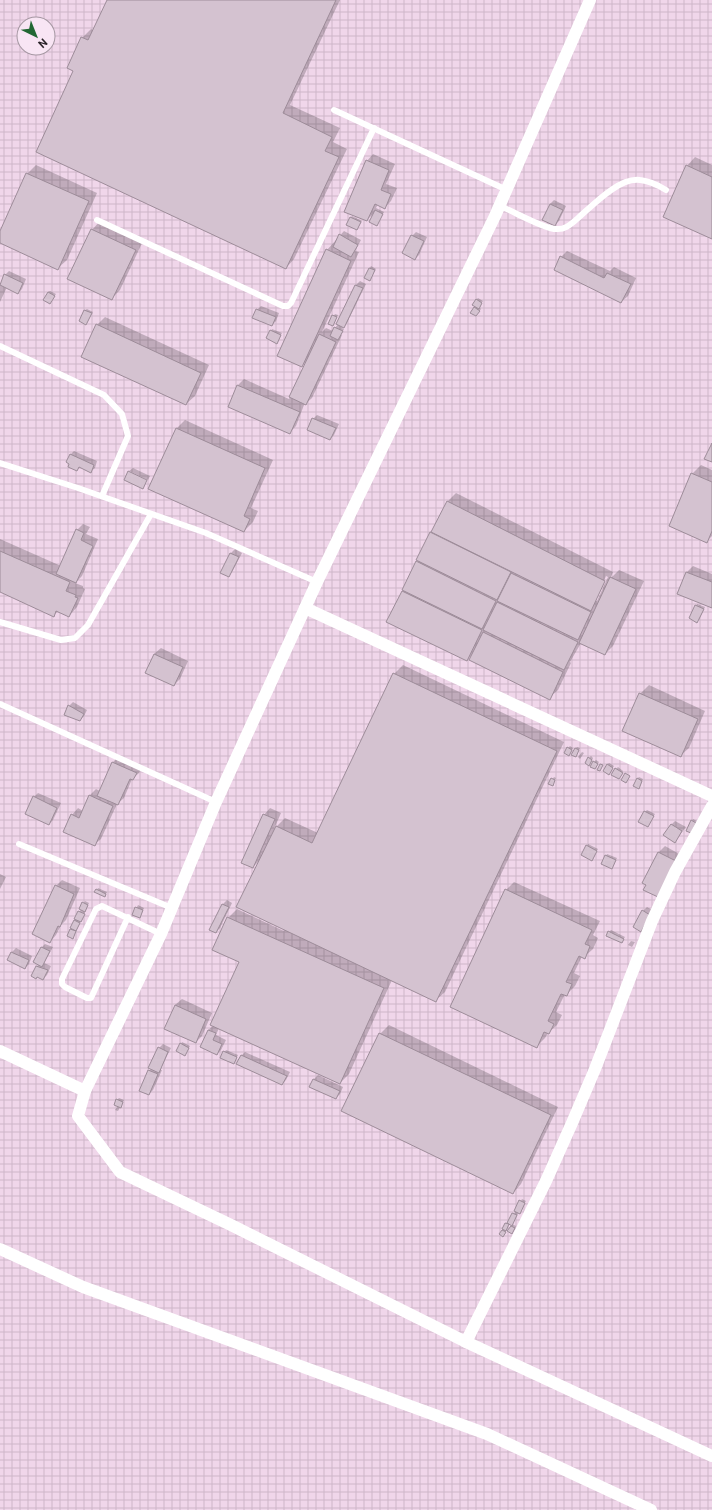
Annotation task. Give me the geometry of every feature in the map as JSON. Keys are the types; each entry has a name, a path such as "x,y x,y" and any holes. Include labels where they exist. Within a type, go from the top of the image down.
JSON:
{"street":[{"path":"590,0 500,206 305,608 216,802 161,934 85,1091 78,1116 120,1172 238,1228 466,1342 712,1456"},
{"path":"305,608 712,796"},
{"path":"466,1342 542,1188 572,1123 595,1069 652,921 675,872 712,806"},
{"path":"0,1051 85,1091"},
{"path":"0,1249 83,1287 488,1434 651,1510"}],"lane":[{"path":"334,110 506,190"},
{"path":"97,220 283,306 288,306 291,303 374,128"},
{"path":"500,206 547,227 562,229 571,225 605,194 626,182 638,179 650,182 666,190"},
{"path":"0,346 104,395 122,414 128,436 102,496"},
{"path":"0,463 102,496 206,533 317,582"},
{"path":"0,622 61,640 75,638 88,625 151,514"},
{"path":"0,704 216,802"},
{"path":"19,844 172,908"},
{"path":"128,917 91,998 87,998 65,987 62,984 62,979 96,909 102,906 128,917 161,934"}],"shaded area":[{"path":"0,0 712,0 712,1510 0,1510"}],"building":[{"path":"107,0 336,0 283,113 332,137 325,151 339,157 286,269 36,152 73,71 67,68 81,37 88,40"},
{"path":"366,160 389,170 381,190 391,194 385,209 375,204 367,221 344,212"},
{"path":"686,165 712,177 712,239 663,217"},
{"path":"26,173 89,201 58,270 0,243 0,231"},
{"path":"550,204 563,210 555,226 542,220"},
{"path":"375,210 383,214 377,226 369,222"},
{"path":"350,217 361,222 357,230 346,225"},
{"path":"91,229 136,250 112,300 67,279"},
{"path":"339,234 358,245 351,257 333,247"},
{"path":"411,235 424,241 415,260 402,253"},
{"path":"326,249 351,261 302,367 277,356"},
{"path":"560,256 604,278 607,273 631,284 621,303 554,270"},
{"path":"369,268 375,270 370,281 364,278"},
{"path":"4,274 23,283 18,294 0,285"},
{"path":"355,285 363,288 344,328 336,324"},
{"path":"48,292 55,296 50,304 43,300"},
{"path":"476,299 482,303 479,309 472,305"},
{"path":"474,307 480,311 476,316 470,313"},
{"path":"256,309 276,317 272,326 252,318"},
{"path":"84,310 92,313 86,325 79,321"},
{"path":"332,315 337,317 333,326 328,324"},
{"path":"96,324 201,373 186,405 81,357"},
{"path":"334,327 343,331 338,340 330,336"},
{"path":"270,330 281,335 277,344 266,338"},
{"path":"319,334 336,342 306,405 289,397"},
{"path":"237,385 300,412 290,434 228,407"},
{"path":"312,418 336,428 330,440 307,430"},
{"path":"176,428 265,468 244,516 250,519 244,532 148,489"},
{"path":"712,443 712,462 704,459"},
{"path":"70,454 94,465 91,473 79,467 77,471 68,467 69,464 66,462"},
{"path":"128,471 147,480 143,489 124,480"},
{"path":"691,473 712,482 712,531 707,543 669,526"},
{"path":"447,501 605,581 591,611 431,532"},
{"path":"76,529 84,533 81,540 93,546 76,583 56,574"},
{"path":"430,532 511,572 497,600 416,560"},
{"path":"0,551 70,582 66,591 76,595 75,597 78,598 69,617 56,611 54,617 0,592"},
{"path":"230,553 239,557 229,577 220,573"},
{"path":"416,561 496,601 482,629 402,590"},
{"path":"686,572 712,582 712,608 677,594"},
{"path":"511,573 591,612 578,640 497,601"},
{"path":"610,577 636,589 605,655 579,643"},
{"path":"402,591 482,630 467,661 386,622"},
{"path":"497,602 578,642 564,670 483,630"},
{"path":"695,605 704,609 697,623 689,618"},
{"path":"483,632 563,672 550,700 469,660"},
{"path":"154,654 183,667 174,686 145,673"},
{"path":"393,673 557,751 436,1002 236,907 276,826 312,843"},
{"path":"639,693 698,719 681,757 622,731"},
{"path":"68,705 84,714 80,721 64,715"},
{"path":"567,747 572,750 569,756 564,753"},
{"path":"575,748 579,750 576,757 571,755"},
{"path":"588,757 592,760 589,766 585,763"},
{"path":"593,761 598,764 595,769 590,767"},
{"path":"112,762 137,773 133,780 130,779 118,805 97,796"},
{"path":"600,764 603,765 600,771 597,770"},
{"path":"607,764 613,768 609,775 603,771"},
{"path":"615,768 623,773 619,779 611,775"},
{"path":"625,773 630,776 626,783 621,780"},
{"path":"551,778 555,780 553,786 548,784"},
{"path":"637,778 642,781 639,789 633,786"},
{"path":"89,795 113,806 95,846 63,832 71,814 79,818"},
{"path":"33,796 57,808 49,825 25,814"},
{"path":"644,811 654,816 648,827 638,822"},
{"path":"263,814 275,819 253,868 241,863"},
{"path":"691,820 696,823 691,833 686,831"},
{"path":"671,824 682,831 675,843 663,835"},
{"path":"586,845 597,851 592,861 581,855"},
{"path":"658,852 676,861 658,897 643,890 646,885 642,883"},
{"path":"605,855 616,860 612,869 601,864"},
{"path":"55,885 74,894 60,927 58,926 50,943 32,934"},
{"path":"96,889 106,894 105,897 94,892"},
{"path":"505,889 592,930 585,944 590,946 585,959 579,956 566,982 572,984 567,996 561,994 548,1021 554,1024 549,1034 544,1032 537,1048 450,1007"},
{"path":"82,902 88,905 85,912 79,909"},
{"path":"222,904 229,907 216,933 209,930"},
{"path":"135,907 143,910 140,918 132,915"},
{"path":"642,910 650,915 641,932 633,927"},
{"path":"78,911 85,914 81,922 74,919"},
{"path":"227,917 384,988 340,1084 210,1025 239,962 212,950"},
{"path":"74,920 80,923 76,931 70,928"},
{"path":"70,929 76,931 73,939 67,936"},
{"path":"608,931 624,939 622,943 606,936"},
{"path":"41,947 50,951 42,967 33,962"},
{"path":"11,952 29,960 25,969 7,960"},
{"path":"36,966 48,970 43,980 37,977 36,979 31,976"},
{"path":"175,1005 206,1019 196,1043 164,1029"},
{"path":"208,1030 216,1033 213,1040 222,1044 217,1055 200,1047"},
{"path":"379,1033 551,1115 513,1194 341,1111"},
{"path":"180,1043 189,1048 185,1056 176,1051"},
{"path":"158,1047 168,1052 159,1073 148,1068"},
{"path":"223,1051 237,1057 234,1064 220,1058"},
{"path":"241,1055 287,1076 282,1085 236,1064"},
{"path":"148,1070 158,1074 149,1095 139,1091"},
{"path":"313,1079 340,1091 336,1099 309,1087"},
{"path":"116,1099 123,1102 121,1108 114,1105"},
{"path":"519,1200 525,1203 520,1214 514,1211"},
{"path":"512,1213 517,1215 512,1226 507,1223"},
{"path":"505,1223 509,1224 506,1231 502,1229"},
{"path":"511,1226 515,1228 512,1234 507,1231"},
{"path":"502,1230 506,1232 503,1237 499,1234"}]}
